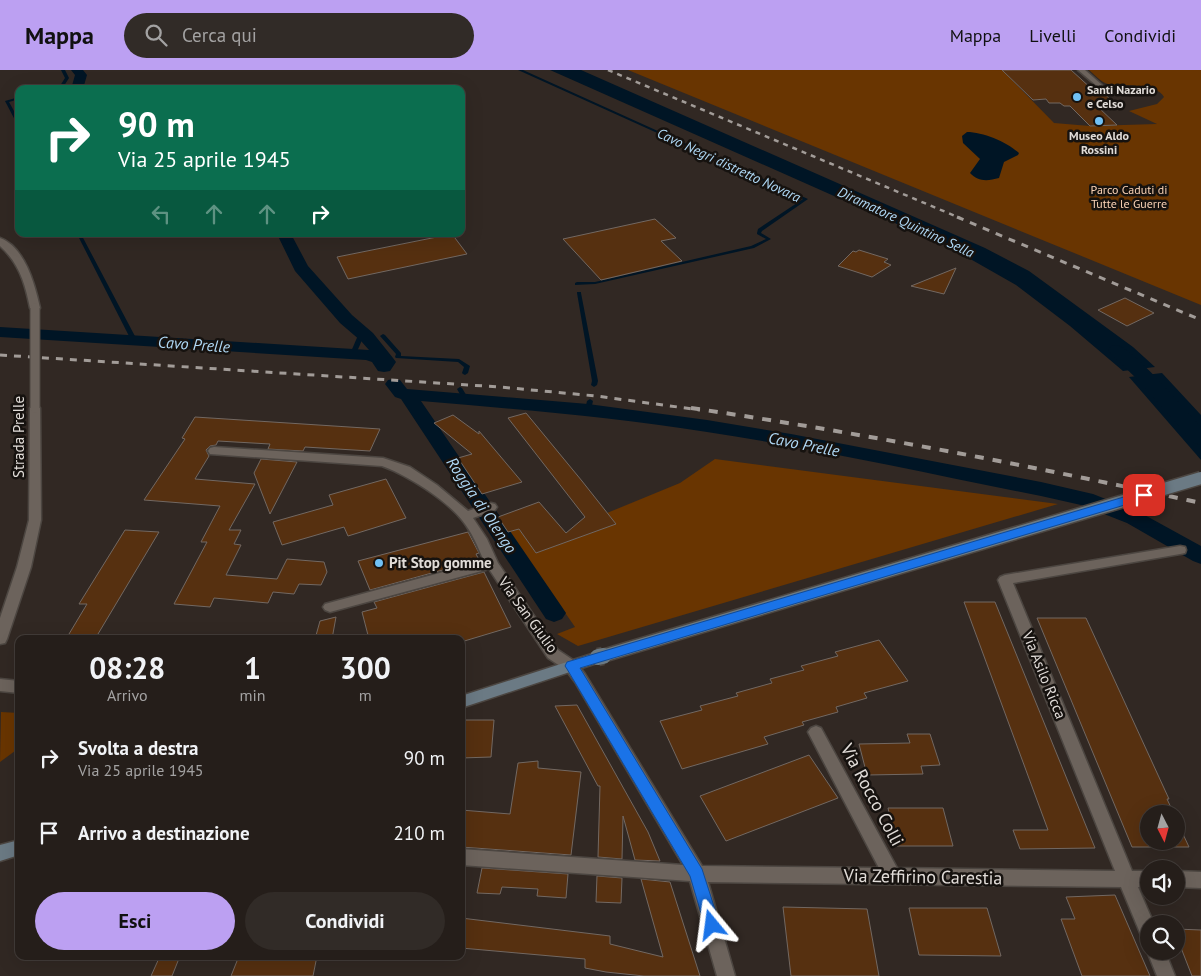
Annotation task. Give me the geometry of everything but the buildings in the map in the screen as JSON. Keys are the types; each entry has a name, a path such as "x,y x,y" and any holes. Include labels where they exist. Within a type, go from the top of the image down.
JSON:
{"street":[{"path":"1081,70 1099,85"},
{"name":"Strada Prelle","path":"0,241 18,258 25,270 36,308 35,520 24,567 0,639"},
{"name":"Via San Giulio","path":"214,452 383,462 406,470 433,488 466,516 481,539 492,564 552,654 572,666 697,874 726,976"},
{"path":"465,701 598,657 1201,478"},
{"path":"466,516 491,506"},
{"name":"Via Asilo Ricca","path":"1141,915 1005,580 1180,550"},
{"path":"330,607 492,564"},
{"path":"0,685 15,687"},
{"name":"Via Rocco Colli","path":"816,732 892,876"},
{"path":"0,853 15,848"},
{"name":"Via Zeffirino Carestia","path":"465,857 697,874 1140,879"},
{"path":"1185,879 1201,880"},
{"path":"1160,960 1166,976"}],"green space":[{"name":"Parco Caduti di Tutte le Guerre","path":"628,70 1002,70 1054,123 1090,126 1157,124 1129,111 1157,104 1164,97 1154,89 1147,87 1108,84 1089,70 1201,70 1201,305"},
{"path":"715,459 1058,504 578,646 557,634 575,627 509,532 519,529 536,553 616,524 607,513 680,483"},
{"path":"1,712 15,713 15,751 0,762"}],"water":[{"path":"550,70 581,70 985,248 1029,271 1133,347 1155,367 1123,371 1070,326 1016,285 951,248"},
{"path":"967,132 994,138 1019,153 1004,162 999,178 987,180 976,178 970,173 980,159 963,143 962,136"},
{"path":"1162,373 1201,415 1201,460 1129,377"}],"waterway":[{"path":"63,70 67,78 63,85"},
{"name":"Roggia di Olengo","path":"77,70 81,75 78,85"},
{"name":"Cavo Negri distretto Novara","path":"520,70 806,199 760,230 759,233 769,239 752,247 595,283 577,284"},
{"path":"15,99 7,101 15,116"},
{"path":"81,237 134,340"},
{"name":"Roggia di Olengo","path":"286,237 301,268 346,319 367,337 387,362"},
{"name":"Cavo Negri distretto Novara","path":"579,293 595,381 594,385"},
{"name":"Cavo Prelle","path":"0,332 366,355 378,358 384,367"},
{"path":"353,354 362,333"},
{"path":"383,336 399,354 398,357 459,361 467,366 465,373"},
{"name":"Diramatore Quintino Sella","path":"1117,350 1144,376 1201,439"},
{"name":"Cavo Prelle","path":"394,384 401,393 405,394 588,410 707,426 791,440 1041,489 1086,499 1134,518 1201,556"},
{"path":"460,389 465,398"},
{"name":"Roggia di Olengo","path":"410,398 554,613"},
{"name":"Cavo Negri distretto Novara","path":"588,410 590,401"}],"railway":[{"path":"608,70 960,218"},
{"path":"957,217 1201,320"},
{"path":"0,355 500,387 596,396 700,410"},
{"path":"691,408 947,451 1201,503"}],"place":[{"name":"Santi Nazario e Celso","path":"1077,97"},
{"name":"Museo Aldo Rossini","path":"1099,121"},
{"name":"Pit Stop gomme","path":"379,563"}],"route":[{"path":"712,925 697,874 572,666 616,651 1144,495"}]}
